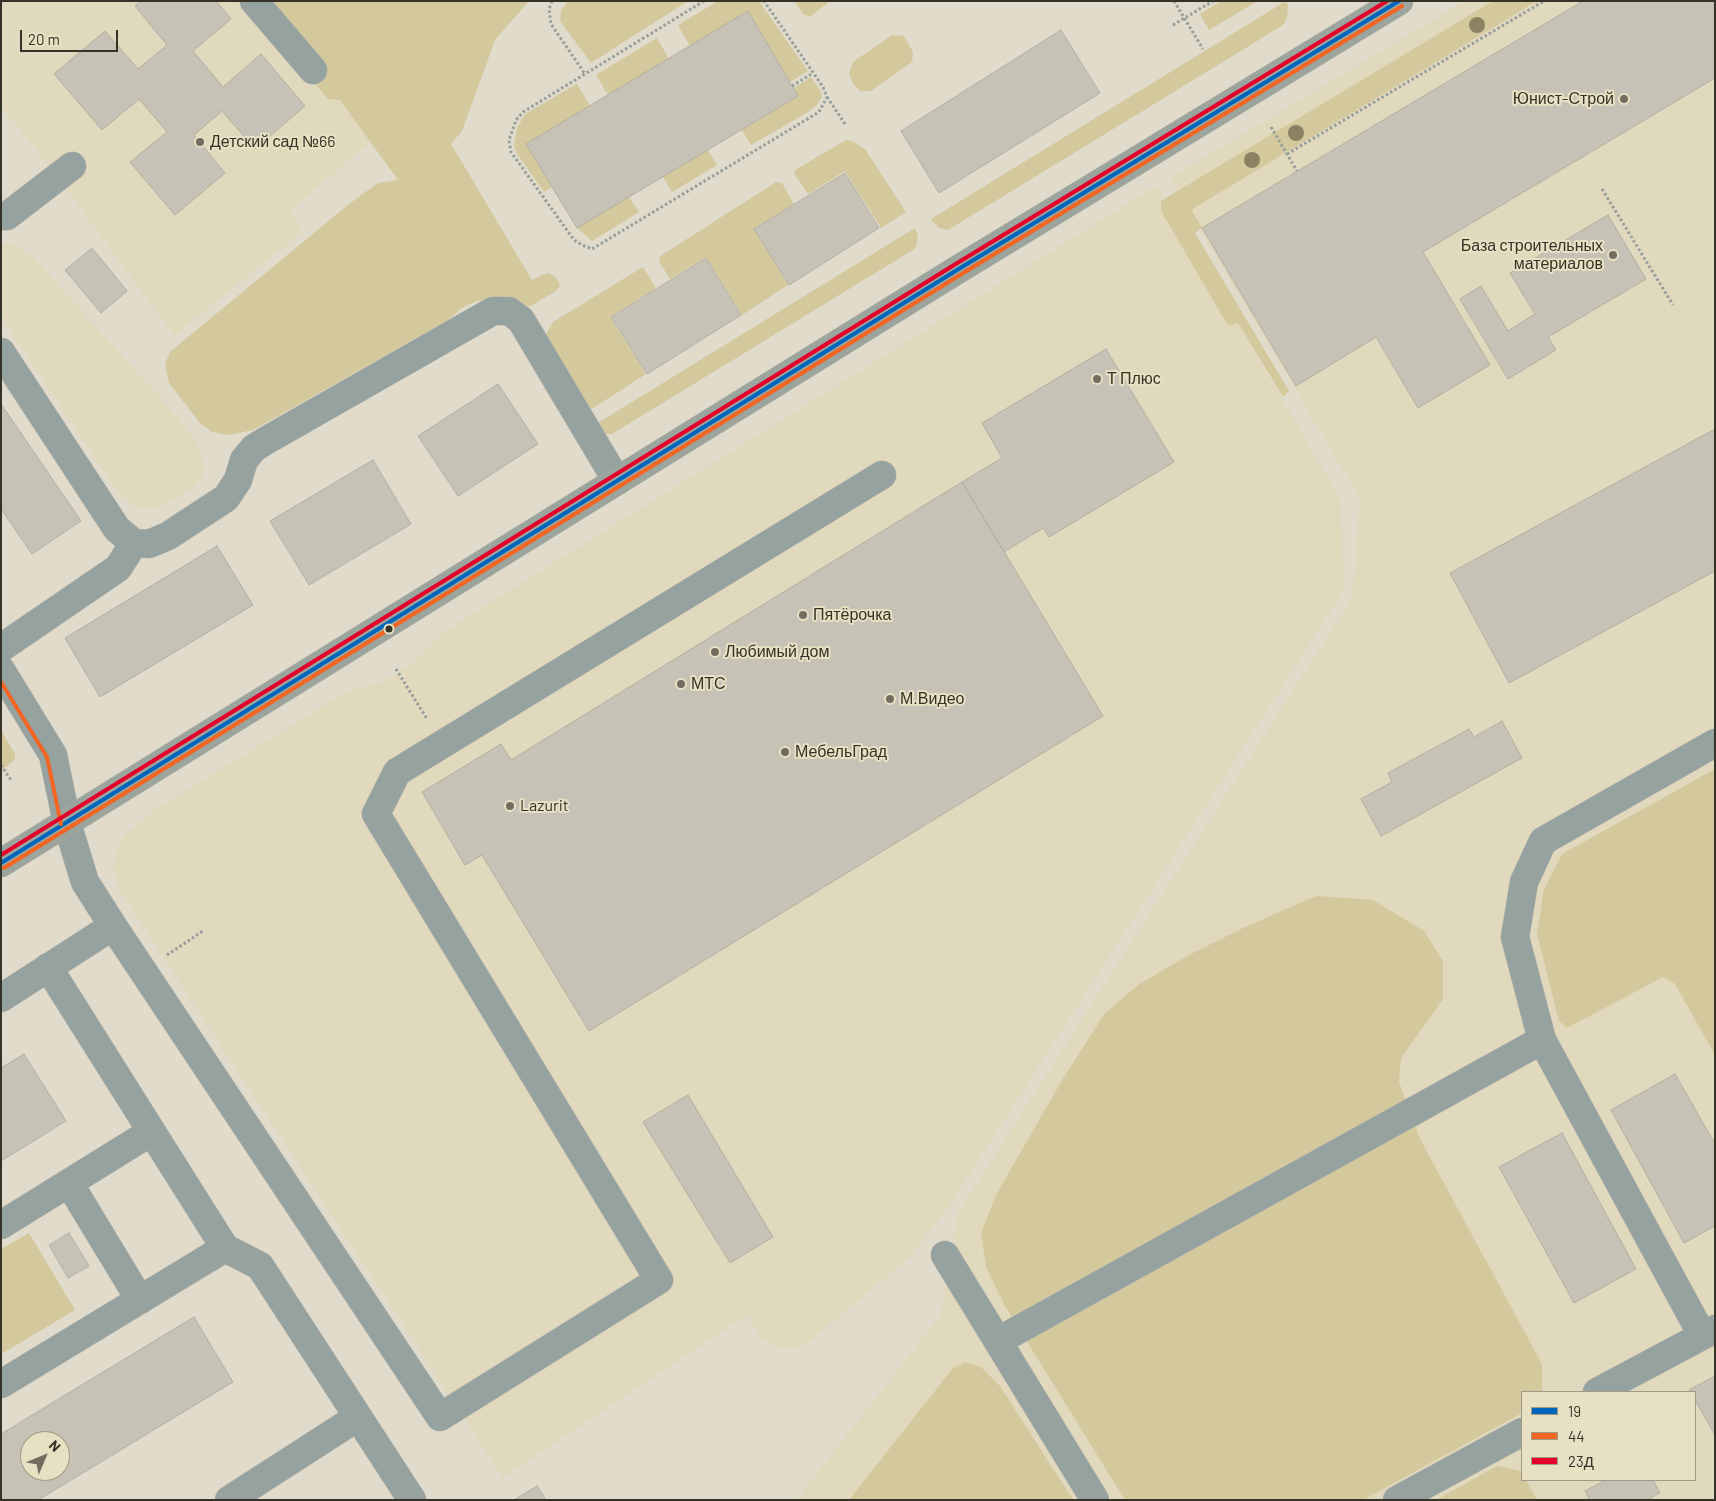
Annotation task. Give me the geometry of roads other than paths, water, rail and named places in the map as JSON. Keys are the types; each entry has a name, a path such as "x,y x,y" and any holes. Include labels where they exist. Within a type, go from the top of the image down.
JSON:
{"main road":[{"path":"1,863 974,260 1400,1"}],"street":[{"path":"254,1 313,70"},
{"path":"1,216 7,216 72,166"},
{"path":"1,352 117,529 134,543 149,544 168,536 226,498 238,480 244,460 254,448 493,311 509,311 521,320 617,481"},
{"path":"1,670 53,755 66,823 85,882 112,926 440,1417 659,1280 376,814 397,772 882,475"},
{"path":"1,648 118,568 134,543"},
{"path":"1599,1391 1708,1332 1542,1040 1514,937 1524,882 1543,841 1715,743"},
{"path":"1,998 112,926"},
{"path":"48,967 225,1248 260,1266 412,1500"},
{"path":"998,1342 1542,1040"},
{"path":"1,1225 151,1132"},
{"path":"69,1183 140,1300"},
{"path":"1,1384 225,1248"},
{"path":"945,1255 1095,1500"},
{"path":"229,1500 358,1417"},
{"path":"1398,1500 1521,1433"}],"place":[{"name":"Юнист-Строй","path":"1624,99"},
{"name":"Детский сад №66","path":"200,142"},
{"name":"База строительных материалов","path":"1613,255"},
{"name":"Т Плюс","path":"1097,379"},
{"name":"Пятёрочка","path":"803,615"},
{"name":"Любимый дом","path":"715,652"},
{"name":"МТС","path":"681,684"},
{"name":"М.Видео","path":"890,699"},
{"name":"МебельГрад","path":"785,752"},
{"name":"Lazurit","path":"510,806"}]}
